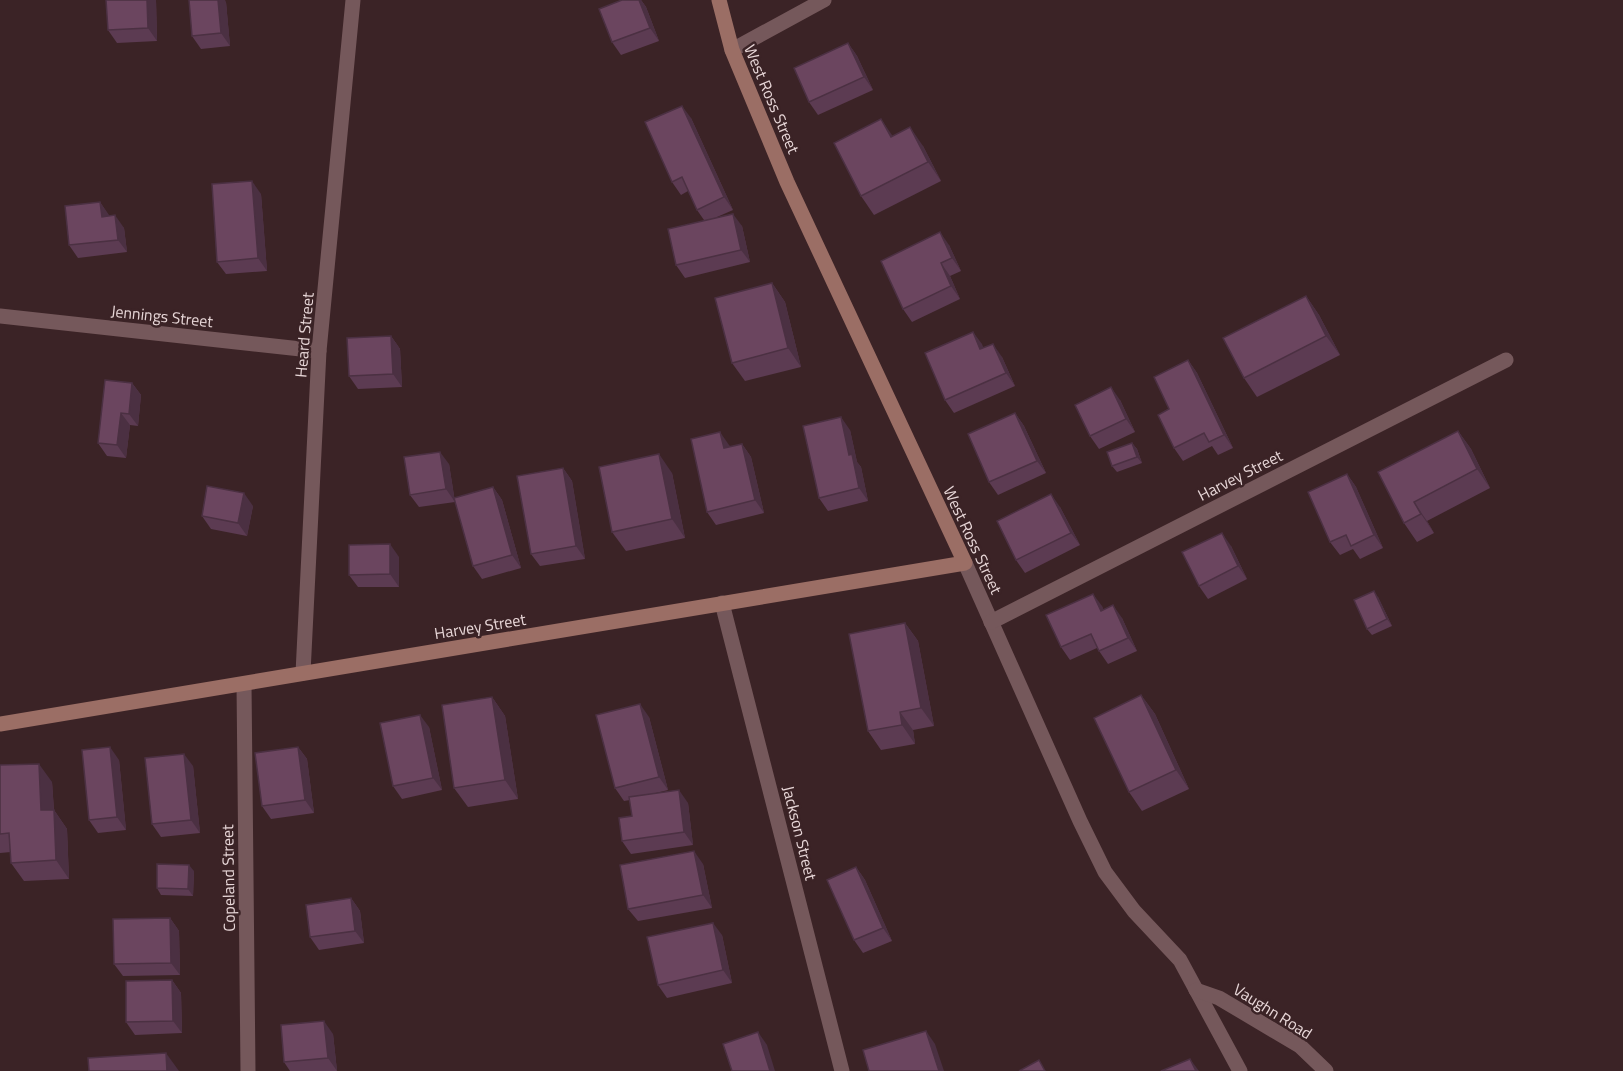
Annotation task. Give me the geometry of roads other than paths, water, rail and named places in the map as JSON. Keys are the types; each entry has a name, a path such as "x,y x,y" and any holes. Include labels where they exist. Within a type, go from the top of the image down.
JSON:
{"street":[{"name":"Heard Street","path":"303,673 320,351 353,0"},
{"name":"West Ross Street","path":"718,0 732,50 787,182 965,562 1075,811 1105,872 1134,911 1180,960 1240,1071"},
{"path":"732,50 824,0"},
{"name":"Jennings Street","path":"0,316 320,351"},
{"name":"Harvey Street","path":"991,622 1506,360"},
{"name":"Harvey Street","path":"0,724 965,562"},
{"name":"Jackson Street","path":"722,603 842,1071"},
{"name":"Copeland Street","path":"244,684 248,1071"},
{"name":"Vaughn Road","path":"1196,990 1219,998 1300,1046 1326,1071"}]}
